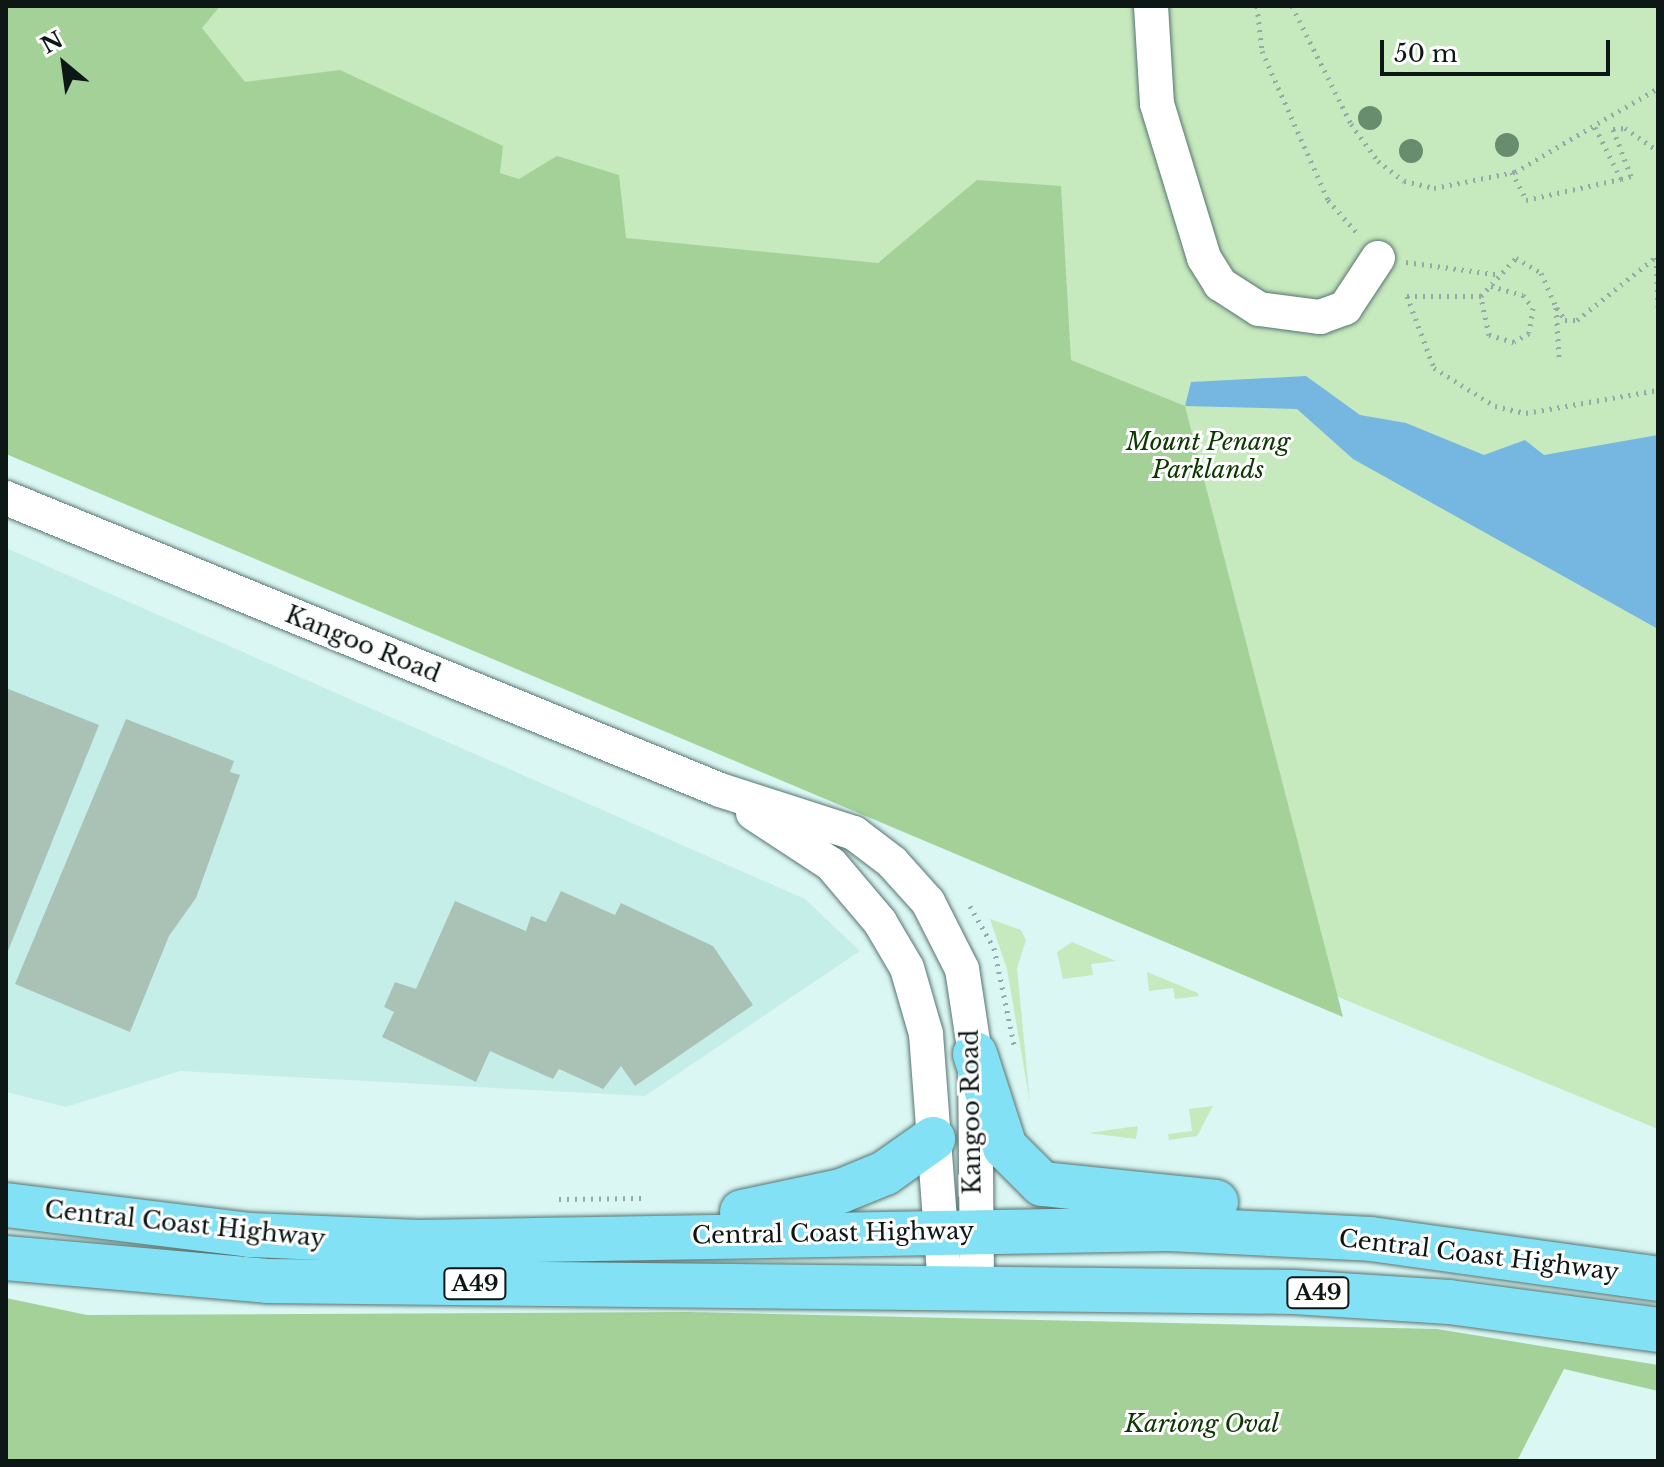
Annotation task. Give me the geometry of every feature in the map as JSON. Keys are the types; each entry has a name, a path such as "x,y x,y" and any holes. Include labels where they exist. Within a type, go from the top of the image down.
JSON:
{"highway":[{"path":"995,1057 1005,1147 1042,1184 1241,1204 1371,1239"},
{"path":"495,1240 570,1218 718,1215 802,1202 885,1173 933,1139"},
{"name":"Central Coast Highway","path":"6,1205 250,1235 495,1240 1169,1229 1371,1239 1658,1279"},
{"name":"Central Coast Highway","path":"6,1258 267,1281 961,1285 1449,1302 1658,1330"}],"street":[{"path":"1151,6 1157,104 1204,258 1220,284 1259,309 1320,317 1345,308 1378,258"},
{"name":"Kangoo Road","path":"6,498 720,790 854,833 892,862 939,922 962,969 995,1057 958,1231"},
{"name":"Kangoo Road","path":"720,790 831,864 880,922 907,968 926,1034 933,1139 958,1231 961,1285"},
{"path":"880,922 939,922"},
{"path":"926,1034 923,938 939,922"}],"path":[{"path":"1257,6 1262,51 1328,200 1378,258 1501,275"},
{"path":"1292,6 1351,124 1395,174 1434,188 1512,172 1658,88"},
{"path":"1594,125 1621,179"},
{"path":"1512,172 1526,200 1631,176 1613,129 1625,128 1658,151"},
{"path":"1656,306 1657,255"},
{"path":"1657,255 1577,320 1565,320 1541,273 1516,258 1481,296 1407,296 1434,368 1495,406 1526,413 1658,390"},
{"path":"1481,296 1489,335 1505,343 1529,333 1529,301 1491,286"},
{"path":"1556,307 1559,357"},
{"path":"970,906 994,948 995,1057"},
{"path":"545,1201 659,1198"}],"shaded area":[{"path":"6,548 805,899 860,951 645,1096 180,1071 66,1107 6,1092"}],"green space":[{"name":"Mount Penang Parklands","path":"6,6 1658,6 1658,1129 631,705"},
{"path":"6,6 220,6 202,28 245,82 340,70 503,146 500,173 519,179 557,156 619,175 626,238 878,263 977,180 1061,186 1071,360 1185,406 1343,1017 6,454"},
{"path":"990,919 1021,930 1026,940 1017,968 1030,1103 1007,969"},
{"path":"1072,942 1116,961 1091,964 1093,975 1063,979 1057,952"},
{"path":"1147,972 1199,996 1175,999 1173,988 1149,991"},
{"path":"1213,1106 1197,1136 1169,1140 1168,1134 1192,1131 1189,1109"},
{"path":"1138,1126 1136,1139 1088,1133"},
{"name":"Kariong Oval","path":"6,1298 87,1315 688,1312 1437,1329 1658,1365 1658,1391 1564,1369 1517,1461 6,1461"}],"water":[{"path":"1306,376 1360,415 1406,423 1484,455 1525,440 1544,455 1658,435 1658,629 1353,459 1297,409 1185,406 1191,382"}],"building":[{"path":"6,688 99,725 6,956"},
{"path":"126,719 234,761 230,772 240,775 196,898 169,936 130,1032 15,984"},
{"path":"561,891 615,915 621,903 713,946 753,1005 635,1086 621,1066 603,1089 559,1069 553,1079 490,1051 476,1082 382,1037 394,1012 384,1007 395,982 416,989 455,901 526,931 531,916 546,922"}]}
